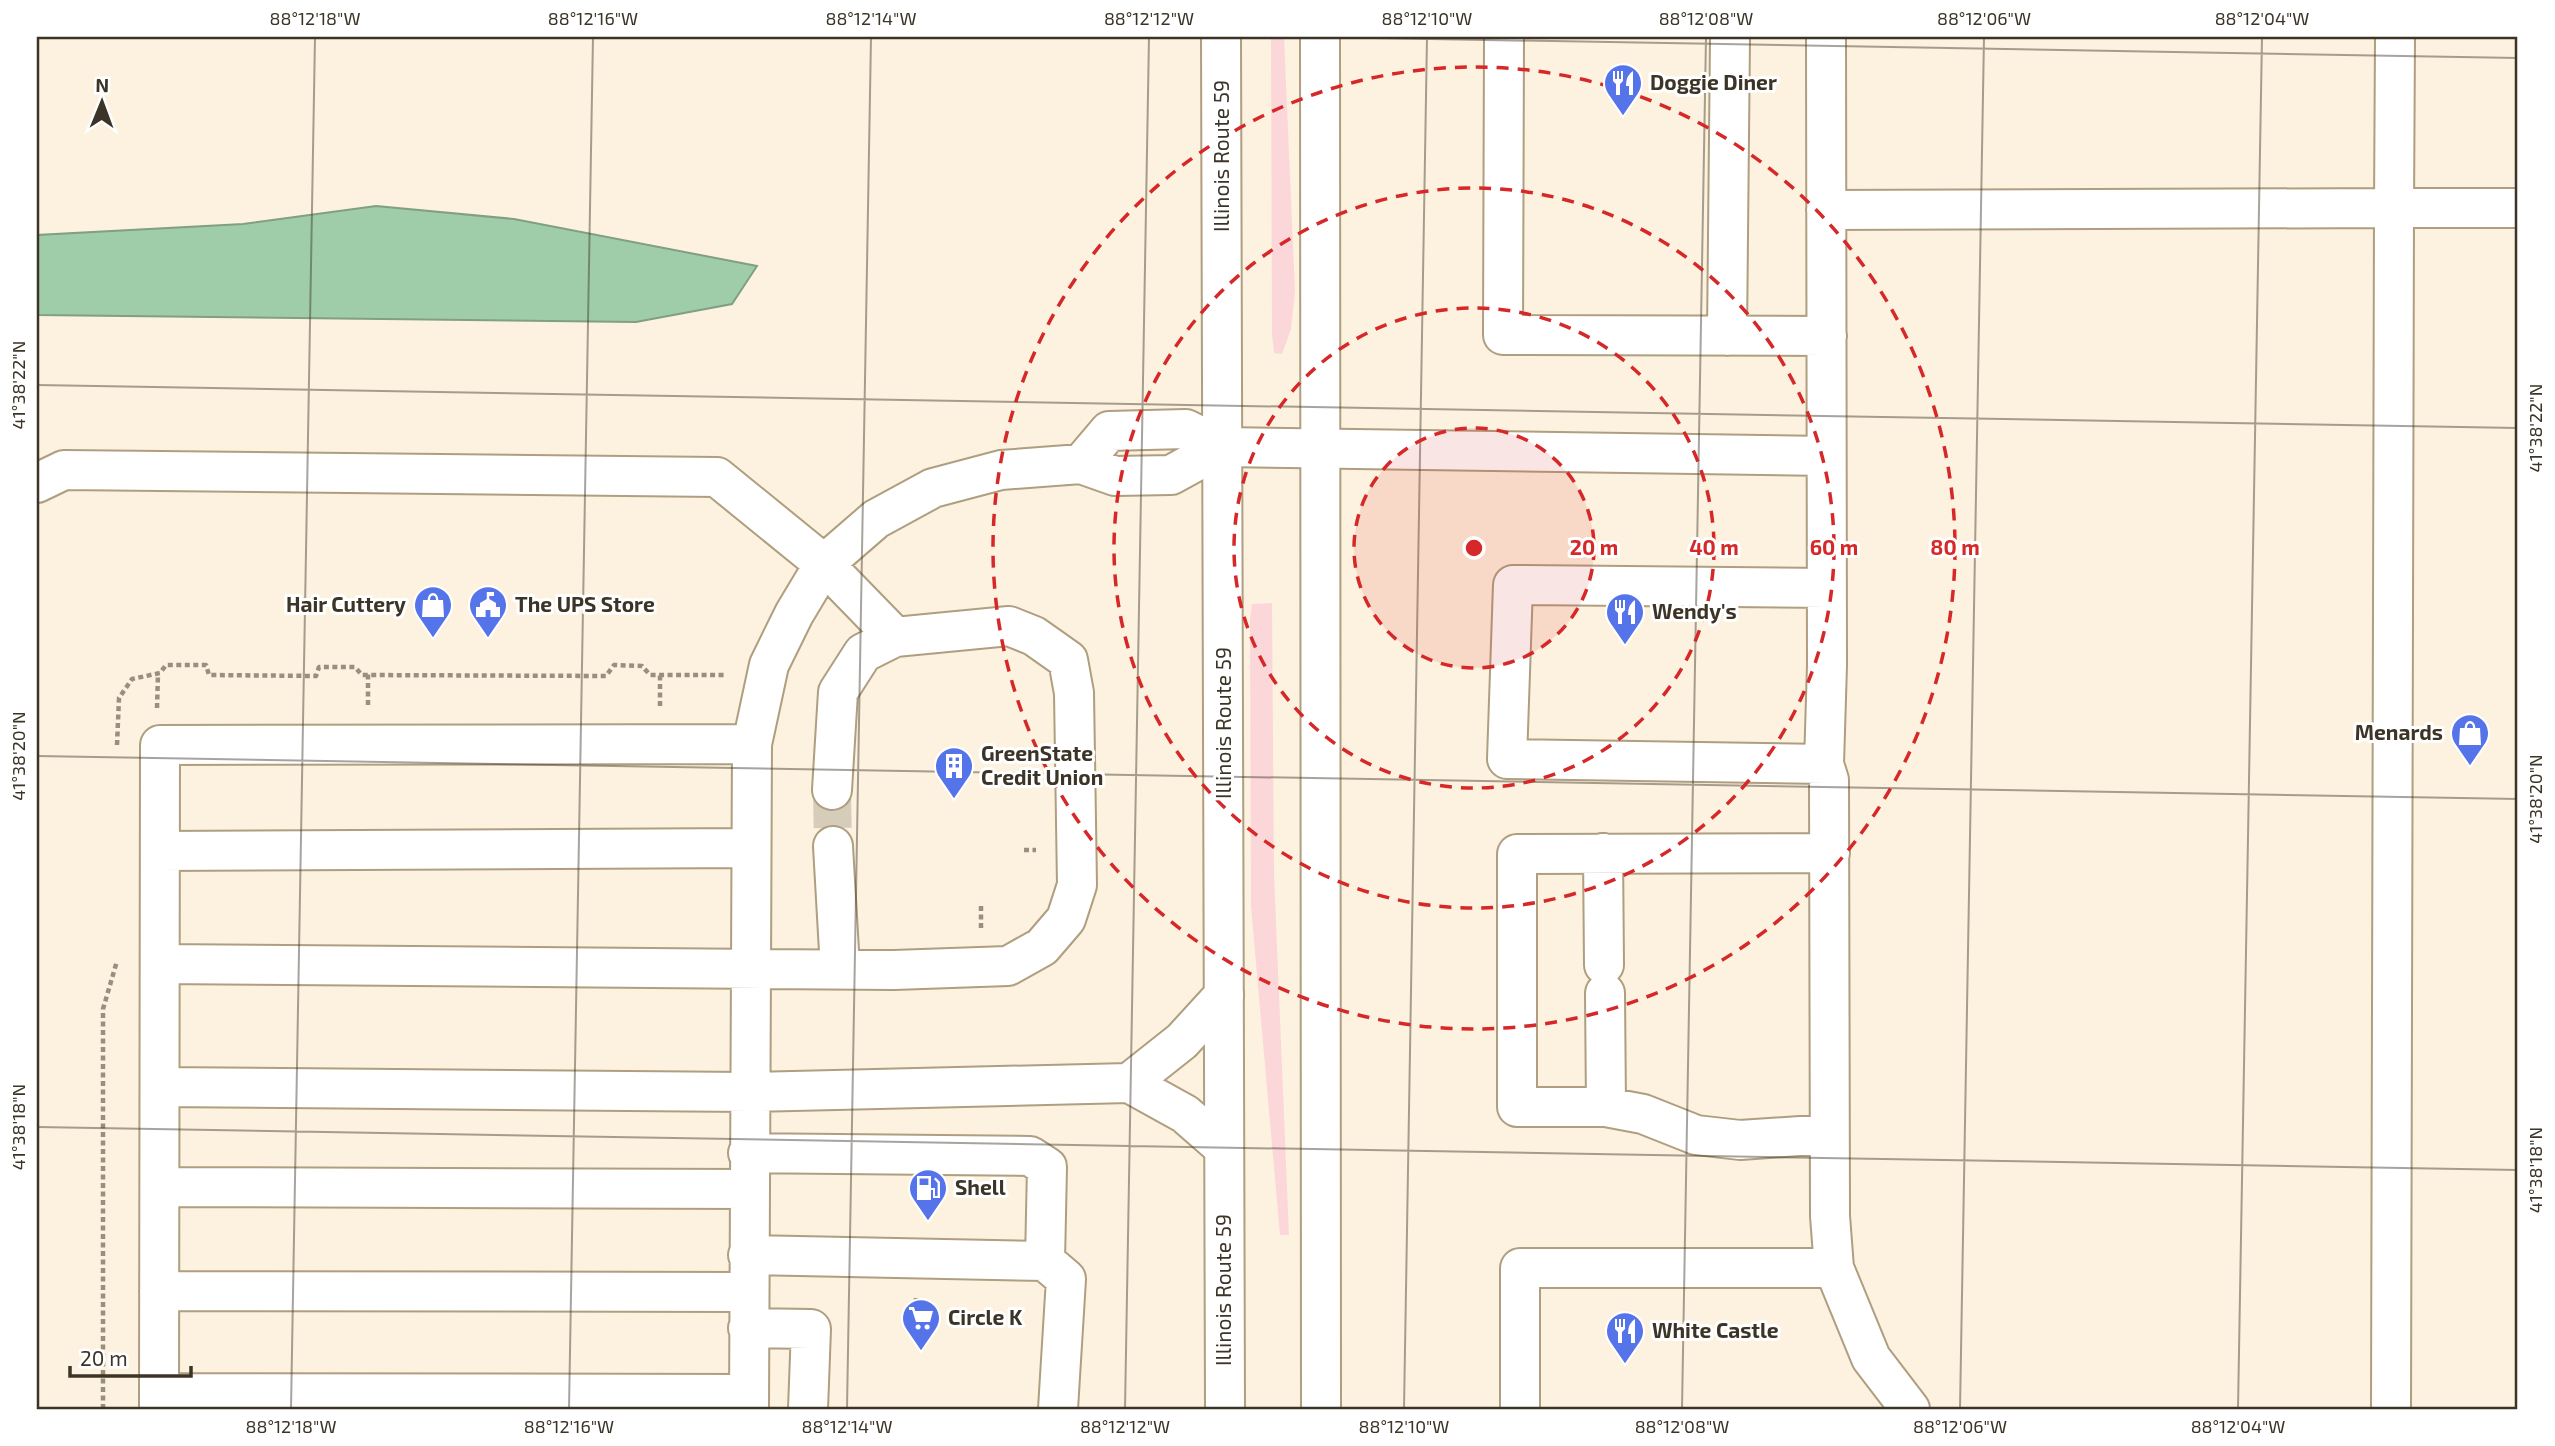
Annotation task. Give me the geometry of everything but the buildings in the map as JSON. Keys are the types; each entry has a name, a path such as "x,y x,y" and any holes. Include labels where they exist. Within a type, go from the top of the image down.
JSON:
{"main road":[{"name":"Illinois Route 59","path":"1221,37 1225,1409"},
{"path":"1320,37 1321,1409"},
{"path":"1504,37 1503,335 1827,336"},
{"path":"1727,335 1730,37"},
{"path":"1826,37 1827,587 1824,764 1829,780 1830,853 1830,1216 1834,1268 1871,1358 1910,1409"},
{"path":"2391,1409 2395,37"},
{"path":"1826,210 2518,208"},
{"path":"752,744 160,745 159,1401 749,1402 748,1092 752,744 769,664 794,614 824,564 876,519 933,488 1001,470 1082,464 1115,476 1171,475 1222,447 1825,456"},
{"path":"37,483 64,470 717,477 824,564 895,637"},
{"path":"1824,764 1507,759 1513,585 1827,587"},
{"path":"160,964 840,970 1008,966 1042,947 1066,919 1077,885 1074,692 1068,660 1034,636 1009,626 895,637 863,653 838,692 832,790"},
{"path":"834,846 840,970"},
{"path":"160,851 750,848"},
{"path":"1603,853 1606,1107"},
{"path":"1829,1133 1740,1140 1696,1135 1643,1114 1606,1107 1517,1107 1517,854 1830,853"},
{"path":"1129,1083 1182,1041 1224,995"},
{"path":"160,1087 748,1092 1129,1083 1185,1114 1224,1148"},
{"path":"160,1187 748,1171 1030,1156 1047,1167 1045,1261"},
{"path":"159,1291 748,1292 1045,1261 1066,1279 1058,1409"},
{"path":"1520,1409 1520,1268 1834,1268"},
{"path":"748,1292 811,1329 808,1409"}],"path":[{"path":"158,674 158,710"},
{"path":"368,674 368,708"},
{"path":"660,675 660,710"},
{"path":"981,904 981,930"}],"shaded area":[{"path":"1271,37 1284,37 1295,291 1291,329 1282,354 1274,353 1272,335"},
{"path":"376,206 514,219 757,266 732,304 636,322 37,315 37,235 243,224"},
{"path":"1272,603 1274,874 1289,1235 1280,1235 1251,907 1250,620 1252,604"}],"tunnel":[{"path":"832,790 833,846"}],"place":[{"name":"Doggie Diner","path":"1623,117"},
{"name":"Hair Cuttery","path":"433,639"},
{"name":"The UPS Store","path":"488,639"},
{"name":"Wendy's","path":"1625,646"},
{"name":"Menards","path":"2470,767"},
{"name":"GreenState Credit Union","path":"954,800"},
{"name":"Shell","path":"928,1222"},
{"name":"Circle K","path":"921,1352"},
{"name":"White Castle","path":"1625,1365"}]}
